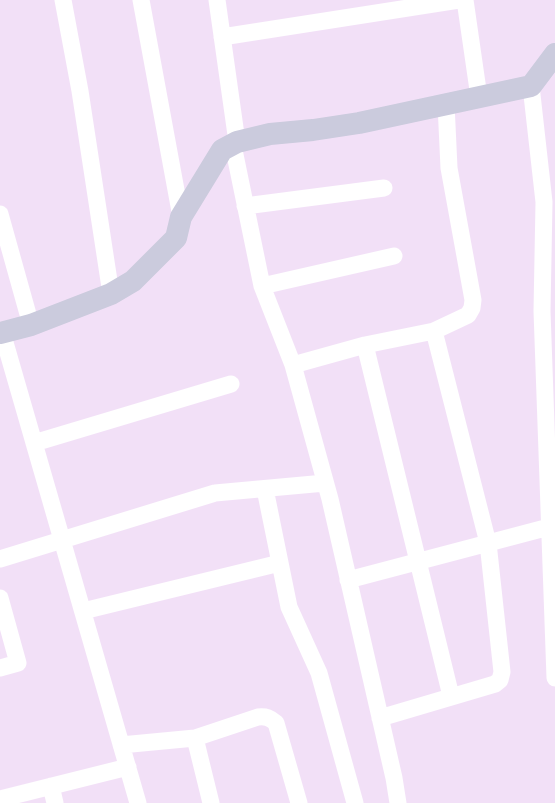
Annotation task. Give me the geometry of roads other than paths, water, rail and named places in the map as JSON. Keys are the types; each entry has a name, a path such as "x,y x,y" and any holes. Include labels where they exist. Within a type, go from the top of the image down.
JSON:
{"street":[{"path":"63,0 80,91 111,294"},
{"path":"141,0 181,217"},
{"path":"217,0 235,144 245,206 262,286 293,365 325,483 380,718 398,803"},
{"path":"222,37 384,6 459,0"},
{"path":"465,0 479,97"},
{"path":"555,54 532,86 544,202 542,311 551,516 555,678"},
{"path":"138,803 1,333 31,325 111,294 133,281 176,238 181,217 222,150 235,144 270,134 313,130 359,123 532,86"},
{"path":"293,365 434,330 468,316 472,308 473,300 449,168 446,104"},
{"path":"245,206 384,188"},
{"path":"0,214 31,325"},
{"path":"262,286 394,256"},
{"path":"380,718 495,684 500,680 502,672 488,543 434,330"},
{"path":"365,346 451,696"},
{"path":"34,443 231,384"},
{"path":"0,559 214,493 325,483"},
{"path":"265,488 289,607 319,673 355,803"},
{"path":"348,580 488,543 551,516"},
{"path":"83,612 280,563"},
{"path":"0,598 18,663 0,668"},
{"path":"121,745 195,738 264,716 270,718 276,723 299,803"},
{"path":"195,738 212,803"},
{"path":"0,799 128,767"},
{"path":"51,786 54,803"}]}
